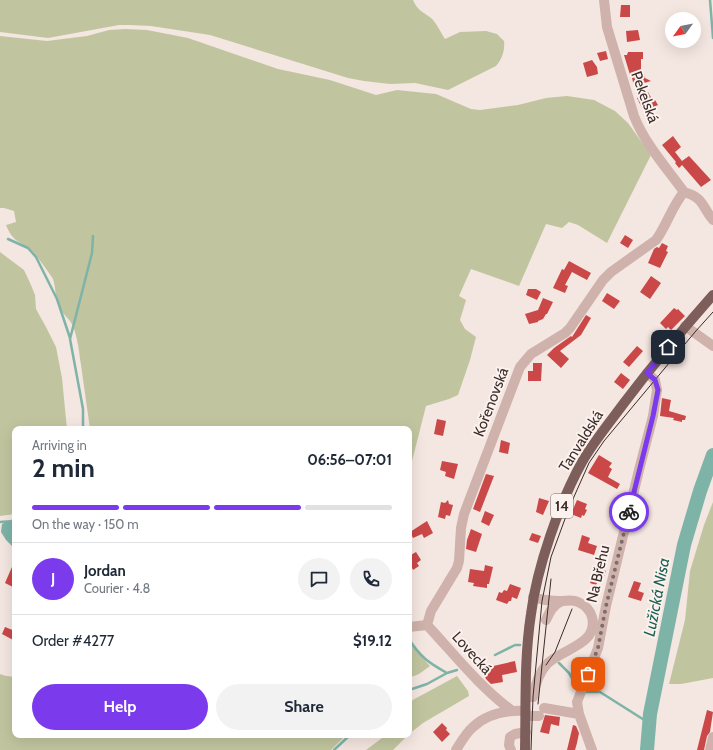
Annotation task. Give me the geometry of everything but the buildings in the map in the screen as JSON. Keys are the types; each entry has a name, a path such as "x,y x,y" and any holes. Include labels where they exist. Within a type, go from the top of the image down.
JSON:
{"main road":[{"name":"Tanvaldská","path":"525,750 526,713 529,697 527,647 533,597 553,530 576,474 589,451 647,373 713,295"}],"street":[{"name":"Pekelská","path":"604,0 607,27 639,130 684,192"},
{"path":"684,192 695,195 702,202 713,220"},
{"name":"Kořenovská","path":"427,625 431,611 457,568 459,561 460,528 464,514 520,367 531,354 565,333 570,328 603,280 611,272 656,240 661,234 676,201 684,192"},
{"path":"686,326 713,346"},
{"name":"Na Břehu","path":"592,750 579,714 577,702 598,648 606,606 638,470 653,416 658,390 655,380 647,373"},
{"path":"529,697 546,666 558,655 581,644 593,627 591,615 583,604 573,600 542,600 533,597"},
{"path":"546,620 554,606 562,601"},
{"path":"412,627 427,625"},
{"name":"Lovecká","path":"427,625 479,684 511,710"},
{"path":"456,750 466,734 476,724 492,715 511,710 526,713 541,712 579,714"},
{"path":"511,750 508,744 510,737 515,734 526,732"},
{"path":"710,750 713,737"}],"green space":[{"path":"0,0 413,0 419,9 433,20 445,39 460,32 486,31 497,34 504,41 504,48 500,61 496,66 448,90 415,83 390,84 348,78 210,35 151,26 119,25 48,38 0,32"},
{"path":"109,30 147,30 188,38 278,69 330,80 376,95 397,90 436,94 471,109 480,110 518,105 546,98 567,96 594,100 615,111 628,123 651,155 607,243 578,225 569,222 562,228 546,224 519,286 471,269 459,296 466,300 460,320 465,329 476,337 470,360 458,395 426,406 412,461 412,426 90,426 78,346 73,326 59,306 54,282 51,276 33,252 11,235 6,225 16,222 14,211 0,208 0,36 47,41 87,36"},
{"path":"0,252 24,270 35,295 36,309 56,347 62,378 67,426 12,426 12,514 0,516"},
{"path":"713,502 713,678 681,684 669,684 685,620 690,571 704,525"},
{"path":"412,644 416,651 430,666 419,674 412,677"},
{"path":"0,674 12,677 12,738 343,738 331,750 0,750"},
{"path":"457,676 468,691 469,696 423,723 412,732 412,700"},
{"path":"382,738 405,738 393,750 366,750"}],"water":[{"path":"12,519 12,546 1,532 2,524"}],"waterway":[{"path":"710,0 713,38"},
{"path":"83,426 83,409 70,339 92,253 93,236"},
{"path":"8,239 28,248 36,257 57,299 70,338"},
{"name":"Lužická Nisa","path":"647,750 650,714 684,545 700,491 713,455"},
{"path":"0,522 12,521"},
{"path":"412,643 425,659 447,673"},
{"path":"495,655 515,645 520,645"},
{"path":"559,663 569,673 579,690"},
{"path":"412,689 427,684 447,673 457,670"},
{"path":"583,692 600,692 649,723"},
{"path":"334,750 347,738"}],"tram line":[{"path":"531,750 533,697 542,601 551,557 569,508 589,463 604,441 713,312"},
{"path":"538,704 551,579"},
{"path":"546,665 555,652 572,609"}],"way so far":[{"path":"588,674 598,648 606,606 629,512"}],"route":[{"path":"629,512 658,390 655,380 647,373 668,347"}]}
